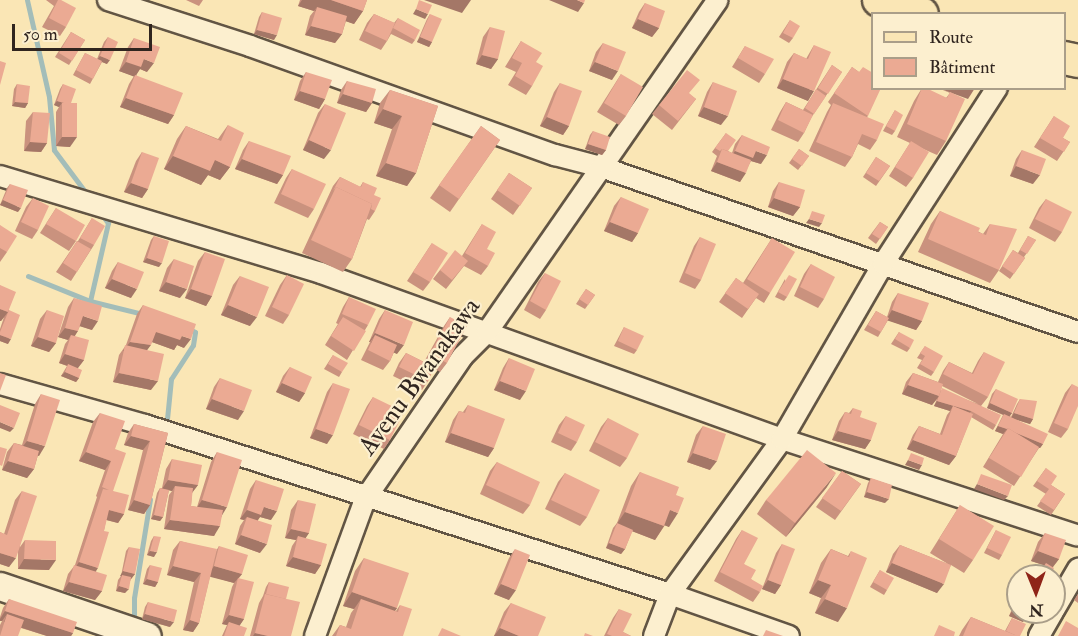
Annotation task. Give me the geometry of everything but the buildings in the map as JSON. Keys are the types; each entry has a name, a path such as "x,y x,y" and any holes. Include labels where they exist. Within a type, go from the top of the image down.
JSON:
{"main road":[{"path":"886,1 916,12"}],"street":[{"path":"108,0 250,46 555,155 601,167 1078,332"},
{"name":"Avenu Bwanakawa","path":"315,636 365,499 463,356 487,332 718,0"},
{"path":"654,636 670,594 782,439 883,264 996,90"},
{"path":"0,176 321,273 782,439 1078,536"},
{"path":"0,384 165,432 365,499 670,594 789,636"},
{"path":"1066,589 1078,569"},
{"path":"0,586 139,633"}],"waterway":[{"path":"27,0 49,97 54,150 89,197"},
{"path":"90,301 108,223 100,212"},
{"path":"28,276 90,301 143,314"},
{"path":"166,429 171,379 193,345 195,332 189,329"},
{"path":"134,624 134,598 150,499"}]}
